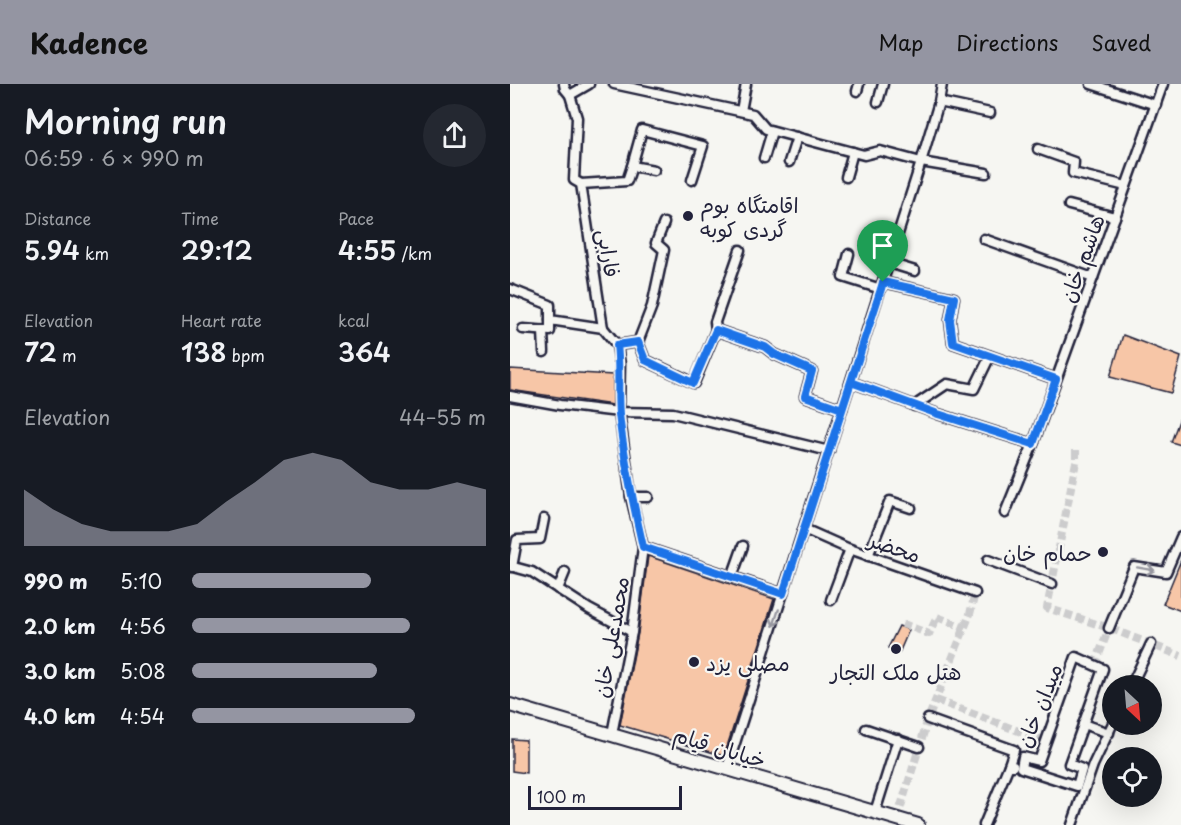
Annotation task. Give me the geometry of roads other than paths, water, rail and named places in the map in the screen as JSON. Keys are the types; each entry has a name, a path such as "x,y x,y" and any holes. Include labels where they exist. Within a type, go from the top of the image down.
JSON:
{"main road":[{"name":"خیابان قیام","path":"510,705 918,825"}],"street":[{"path":"564,84 570,95 586,85"},
{"path":"614,84 753,114 766,129 864,155 880,151 921,162 986,173"},
{"path":"741,111 746,84"},
{"path":"878,102 884,84"},
{"path":"727,768 921,162 942,84"},
{"path":"1091,84 1156,105"},
{"name":"هاشم خان","path":"1005,513 1033,444 1163,84"},
{"name":"فارابی","path":"570,95 577,118 574,180 581,184 603,328"},
{"path":"939,102 990,113"},
{"path":"581,184 627,181 642,130 704,146 692,180"},
{"path":"764,158 772,131"},
{"path":"789,162 797,137"},
{"path":"1038,149 1074,162 1073,173 1126,186"},
{"path":"846,177 853,152"},
{"path":"632,166 654,170"},
{"path":"1069,206 1115,217"},
{"path":"664,223 656,243 664,250 652,306 638,342 645,360 693,383 716,330 715,322 740,250"},
{"path":"984,239 1093,278"},
{"path":"849,254 843,278 954,298 950,320 953,343 1056,379"},
{"path":"889,263 915,271"},
{"path":"510,290 550,305 550,331 523,329"},
{"path":"550,320 603,328 617,345 620,364 619,412 631,497 643,547 783,594"},
{"path":"716,330 765,347 774,354 812,371 805,396 842,409"},
{"path":"543,331 544,352"},
{"path":"617,345 638,342"},
{"path":"914,406 947,384 974,389 990,356"},
{"path":"851,382 914,406 1033,444"},
{"path":"510,396 619,412 673,413 829,451"},
{"path":"631,497 648,497"},
{"path":"868,556 890,501 911,507"},
{"path":"544,519 540,538 517,540 511,567 532,572 632,632"},
{"name":"محضر","path":"804,530 868,556 975,593"},
{"path":"1108,628 1134,567 1166,572 1181,537"},
{"path":"732,577 742,546"},
{"name":"محمدعلی خان","path":"612,734 632,632 643,547"},
{"path":"831,600 850,549"},
{"path":"988,560 1052,584"},
{"path":"558,589 565,572"},
{"path":"1136,675 1151,644"},
{"name":"میدان خان","path":"1076,657 1103,669 1083,724 1069,764 1082,769 1082,784 1077,786 1021,768 1023,757 1039,761 1076,657"},
{"path":"928,719 1014,750 984,825"},
{"path":"1083,724 1102,731"},
{"path":"866,729 920,747"},
{"path":"1072,825 1082,784 1108,735"},
{"path":"875,812 898,739"},
{"path":"1009,765 1021,768"}],"tunnel":[{"path":"1076,450 1076,462 1047,608 1109,628 1181,656"},
{"path":"897,819 928,719 970,614 975,593"},
{"path":"905,629 906,625 929,634 937,617 965,628"},
{"path":"1095,665 1109,628"},
{"path":"936,700 1045,741"}],"place":[{"name":"اقامتگاه بوم گردی کوبه","path":"688,216"},
{"name":"حمام خان","path":"1103,552"},
{"name":"هتل ملک التجار","path":"896,649"},
{"name":"مصلی یزد","path":"694,662"}]}
